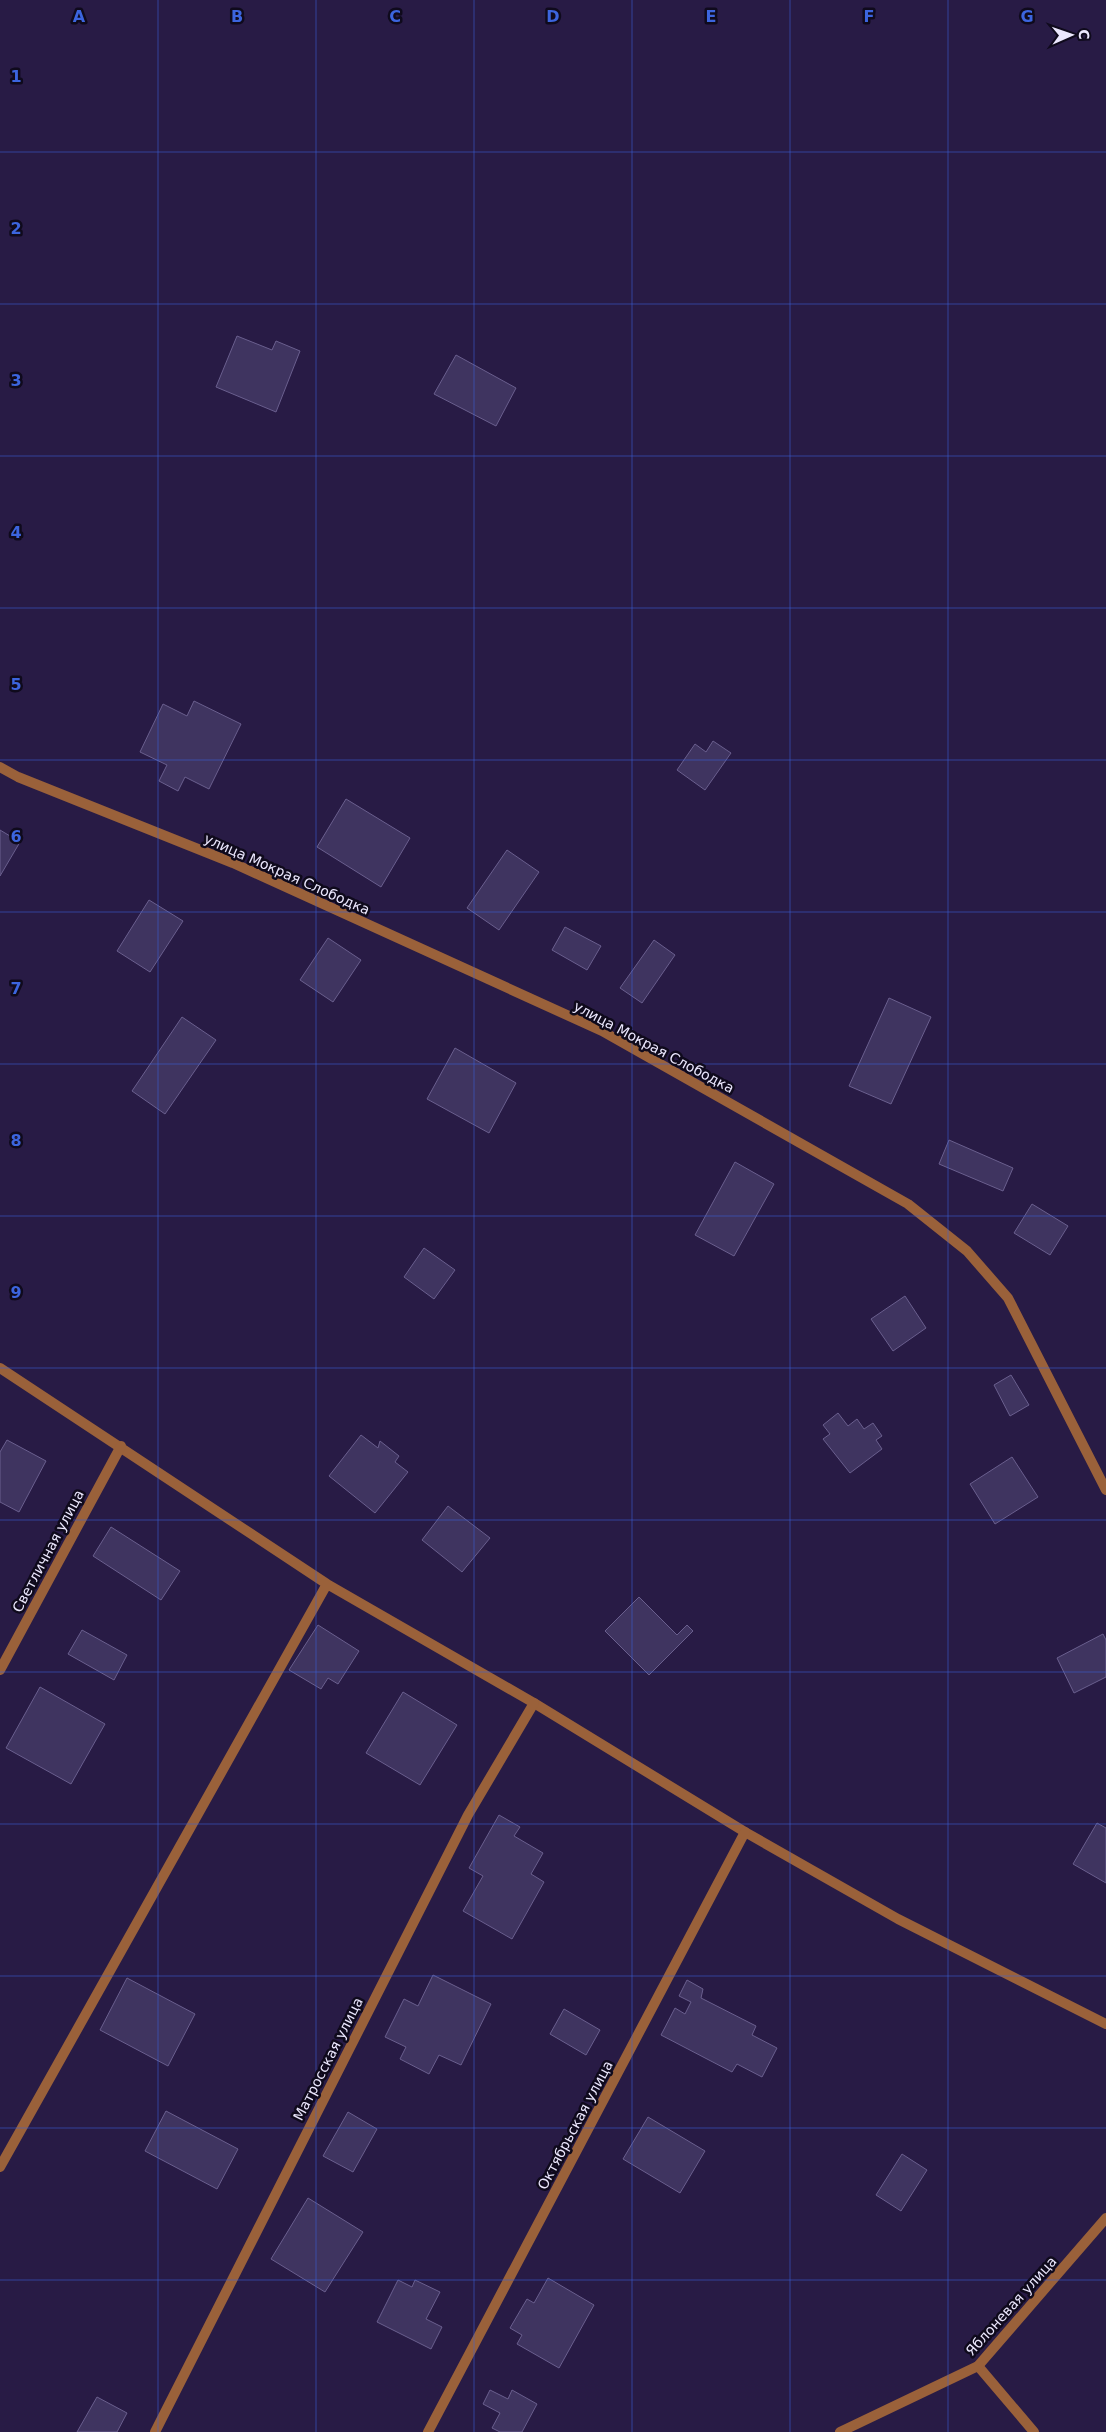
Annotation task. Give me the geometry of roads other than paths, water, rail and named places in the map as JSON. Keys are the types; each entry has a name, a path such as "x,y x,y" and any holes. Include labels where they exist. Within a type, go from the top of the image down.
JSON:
{"street":[{"name":"улица Мокрая Слободка","path":"0,767 18,777 233,863 602,1031 908,1204 967,1251 1008,1298 1106,1490"},
{"path":"0,1368 52,1404 121,1446 327,1584 534,1703 745,1832 898,1919 1106,2024"},
{"name":"Светличная улица","path":"0,1670 121,1446"},
{"path":"0,2167 327,1584"},
{"name":"Матросская улица","path":"155,2432 468,1815 534,1703"},
{"name":"Октябрьская улица","path":"428,2432 745,1832"},
{"name":"Яблоневая улица","path":"840,2432 978,2366 1106,2218"},
{"path":"978,2366 1034,2432"}]}
